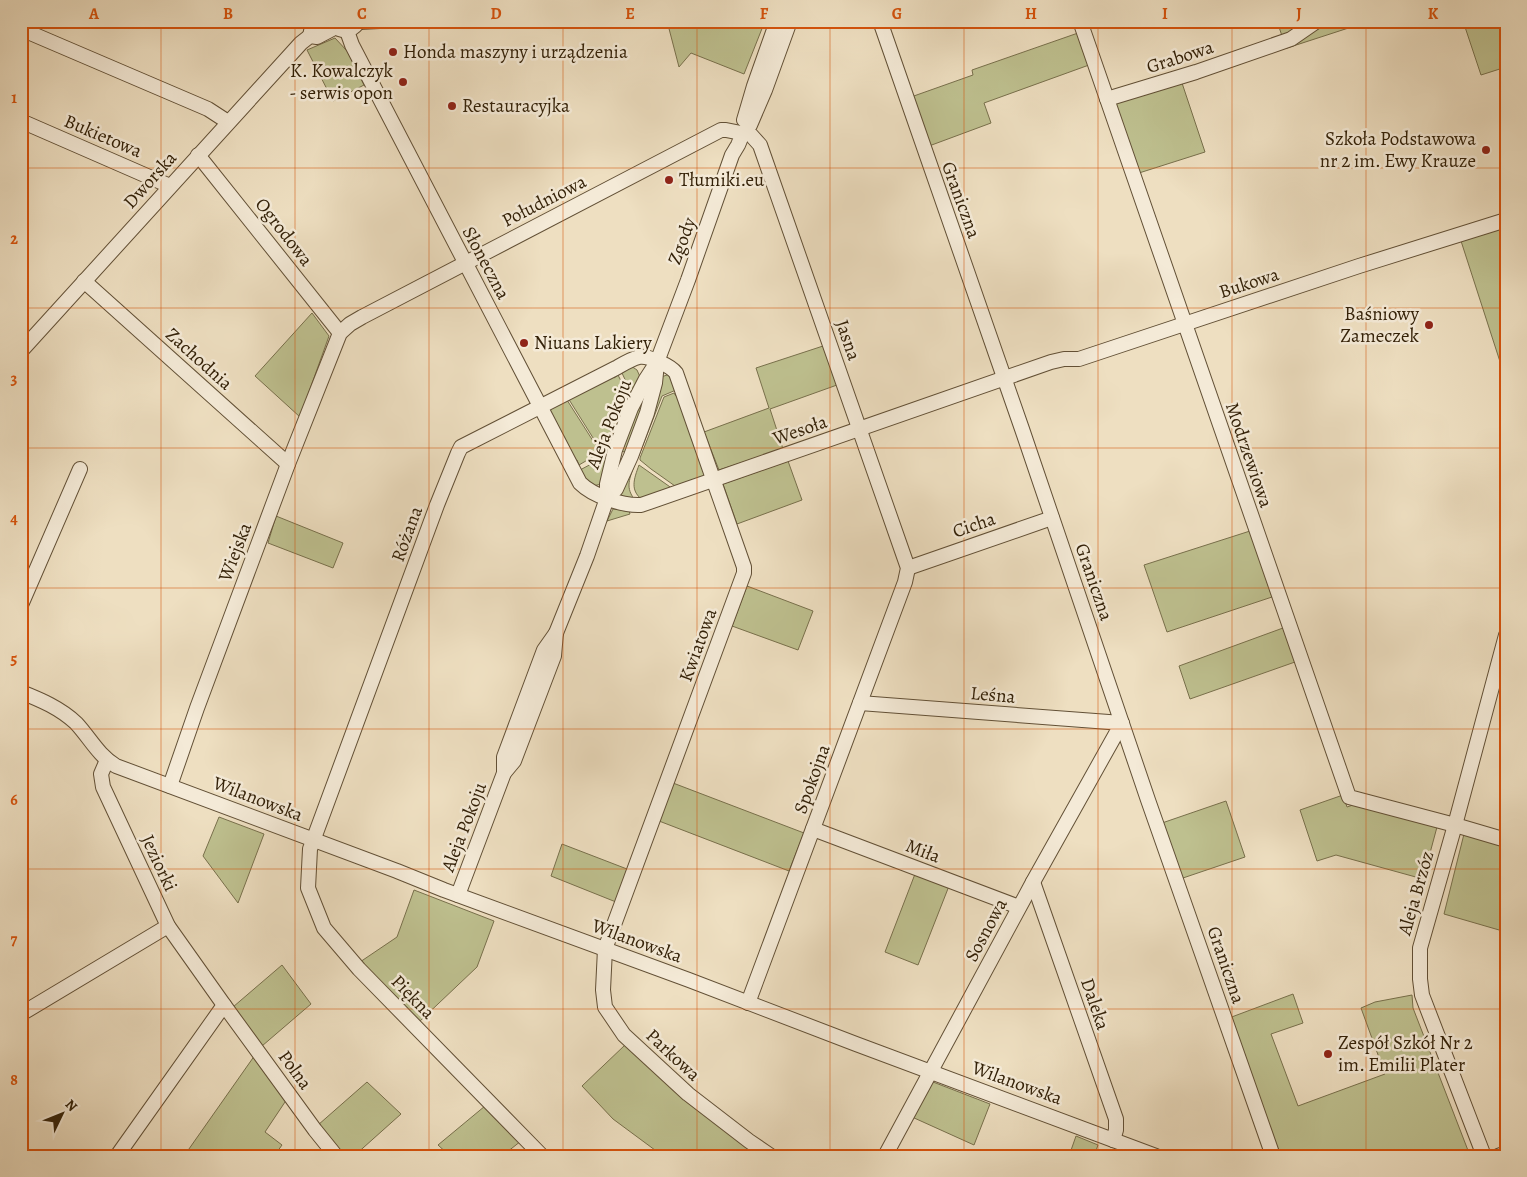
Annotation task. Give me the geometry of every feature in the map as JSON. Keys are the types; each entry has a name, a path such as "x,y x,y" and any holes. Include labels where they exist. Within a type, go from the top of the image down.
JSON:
{"street":[{"path":"358,22 380,21"},
{"path":"415,21 462,21"},
{"name":"Zgody","path":"743,133 743,123 754,86 777,21"},
{"name":"Zgody","path":"657,362 732,155 743,133 750,125 790,21"},
{"name":"Graniczna","path":"880,21 1272,1156"},
{"name":"Modrzewiowa","path":"1080,21 1349,797 1455,825"},
{"name":"Grabowa","path":"1106,100 1196,72 1291,39 1318,21"},
{"name":"Dworska","path":"21,351 301,42 310,36 311,31 335,25 354,28 358,22"},
{"name":"Słoneczna","path":"335,25 352,45 580,483 586,488 608,498"},
{"path":"21,29 208,109 228,122"},
{"name":"Bukietowa","path":"21,121 170,186"},
{"name":"Południowa","path":"340,334 362,316 721,130 743,133"},
{"name":"Jasna","path":"743,133 751,135 760,145 908,568"},
{"name":"Ogrodowa","path":"198,155 340,334"},
{"name":"Bukowa","path":"1004,379 1051,362 1064,359 1079,359 1506,220"},
{"name":"Zachodnia","path":"84,281 288,464"},
{"name":"Wiejska","path":"170,786 288,464 340,334"},
{"name":"Różana","path":"313,839 461,447 622,365 641,357 657,362"},
{"name":"Aleja Pokoju","path":"458,895 504,772 514,762 532,698 554,656 556,633 608,498 616,489 631,456 647,413 650,381 657,362"},
{"name":"Kwiatowa","path":"605,950 744,573 744,567 674,369 657,362"},
{"path":"622,365 635,364 650,381 667,379 680,384"},
{"name":"Wesoła","path":"608,498 631,506 641,505 1004,379"},
{"path":"21,605 80,469"},
{"name":"Cicha","path":"908,568 1052,518"},
{"name":"Spokojna","path":"748,1003 905,582 908,568"},
{"name":"Aleja Brzóz","path":"1484,1156 1422,994 1420,948 1506,636"},
{"path":"21,692 62,712 75,723 97,751 107,760"},
{"name":"Leśna","path":"860,703 1122,723"},
{"name":"Sosnowa","path":"885,1156 1019,907 1122,723"},
{"name":"Wilanowska","path":"107,760 116,766 1156,1156"},
{"name":"Jeziorki","path":"107,760 101,774 104,787 168,926"},
{"path":"1455,825 1506,840"},
{"name":"Miła","path":"813,829 1019,907"},
{"name":"Piękna","path":"313,839 310,849 308,888 324,928 359,969 542,1156"},
{"name":"Daleka","path":"1033,882 1116,1119 1116,1130 1113,1140"},
{"path":"21,1014 168,926"},
{"name":"Polna","path":"168,926 336,1156"},
{"name":"Parkowa","path":"605,950 603,990 606,1007 624,1035 688,1094 771,1156"},
{"path":"117,1156 224,1005"},
{"path":"1498,1156 1506,1153"}],"green space":[{"path":"667,21 765,21 744,74 691,53 679,67"},
{"path":"1277,21 1312,21 1283,39"},
{"path":"1324,21 1370,21 1287,48 1285,45 1309,32"},
{"path":"1463,21 1500,21 1506,37 1506,67 1481,75"},
{"path":"1078,33 1089,65 984,103 991,123 929,146 911,97 973,75 972,70"},
{"path":"335,38 348,52 364,85 333,101 307,50"},
{"path":"1182,83 1205,152 1139,173 1115,103"},
{"path":"1506,227 1506,374 1504,374 1461,241"},
{"path":"312,313 329,336 300,417 255,376"},
{"path":"823,346 837,385 770,409 783,449 719,470 704,432 769,408 756,368"},
{"path":"631,366 637,370 641,379 633,396 621,371"},
{"path":"653,372 627,453 619,450"},
{"path":"670,374 676,390 662,396 638,458 635,457 661,377"},
{"path":"612,375 614,378 618,375 627,393 605,445 595,441 568,398"},
{"path":"674,393 676,396 679,395 707,475 675,486 640,460 664,397"},
{"path":"567,400 595,444 604,448 601,452 579,465 577,460 575,461 549,412 551,406"},
{"path":"610,454 602,484 592,486 588,484 580,470"},
{"path":"788,461 802,500 737,524 723,484"},
{"path":"633,462 635,463 629,487 636,501 629,500 618,494"},
{"path":"639,465 673,489 644,501 636,493 634,484"},
{"path":"613,509 629,511 630,514 607,521"},
{"path":"276,516 343,543 333,568 268,543"},
{"path":"1250,531 1272,597 1167,632 1144,565"},
{"path":"747,586 813,611 798,650 732,626"},
{"path":"1283,628 1295,662 1190,699 1179,666"},
{"path":"673,783 804,833 789,871 659,821"},
{"path":"1343,795 1347,807 1359,803 1437,827 1423,879 1336,855 1317,861 1300,810"},
{"path":"1226,801 1245,857 1180,879 1162,823"},
{"path":"219,817 264,834 238,903 203,856"},
{"path":"1464,834 1506,846 1506,932 1444,914"},
{"path":"562,844 627,869 616,902 551,876"},
{"path":"915,874 949,886 918,965 885,952"},
{"path":"414,890 494,921 477,967 419,1022 360,962 397,937"},
{"path":"282,965 311,1004 262,1046 233,1007"},
{"path":"1293,994 1303,1023 1271,1034 1298,1106 1385,1074 1361,1008 1375,1002 1412,995 1413,1008 1469,1153 1468,1156 1277,1156 1229,1018"},
{"path":"625,1045 687,1102 755,1153 754,1156 663,1156 613,1119 582,1086"},
{"path":"255,1055 287,1099 265,1132 282,1145 277,1152 283,1156 184,1156"},
{"path":"367,1082 401,1114 354,1156 344,1156 318,1125"},
{"path":"933,1082 990,1104 974,1145 912,1117"},
{"path":"485,1106 521,1141 502,1156 450,1156 438,1145"},
{"path":"1076,1136 1098,1145 1094,1156 1069,1156"}],"place":[{"name":"Honda maszyny i urządzenia","path":"393,52"},
{"name":"K. Kowalczyk - serwis opon","path":"403,82"},
{"name":"Restauracyjka","path":"452,106"},
{"name":"Szkoła Podstawowa nr 2 im. Ewy Krauze","path":"1486,150"},
{"name":"Tłumiki.eu","path":"669,180"},
{"name":"Baśniowy Zameczek","path":"1429,325"},
{"name":"Niuans Lakiery","path":"524,343"},
{"name":"Zespół Szkół Nr 2 im. Emilii Plater","path":"1328,1054"}]}
